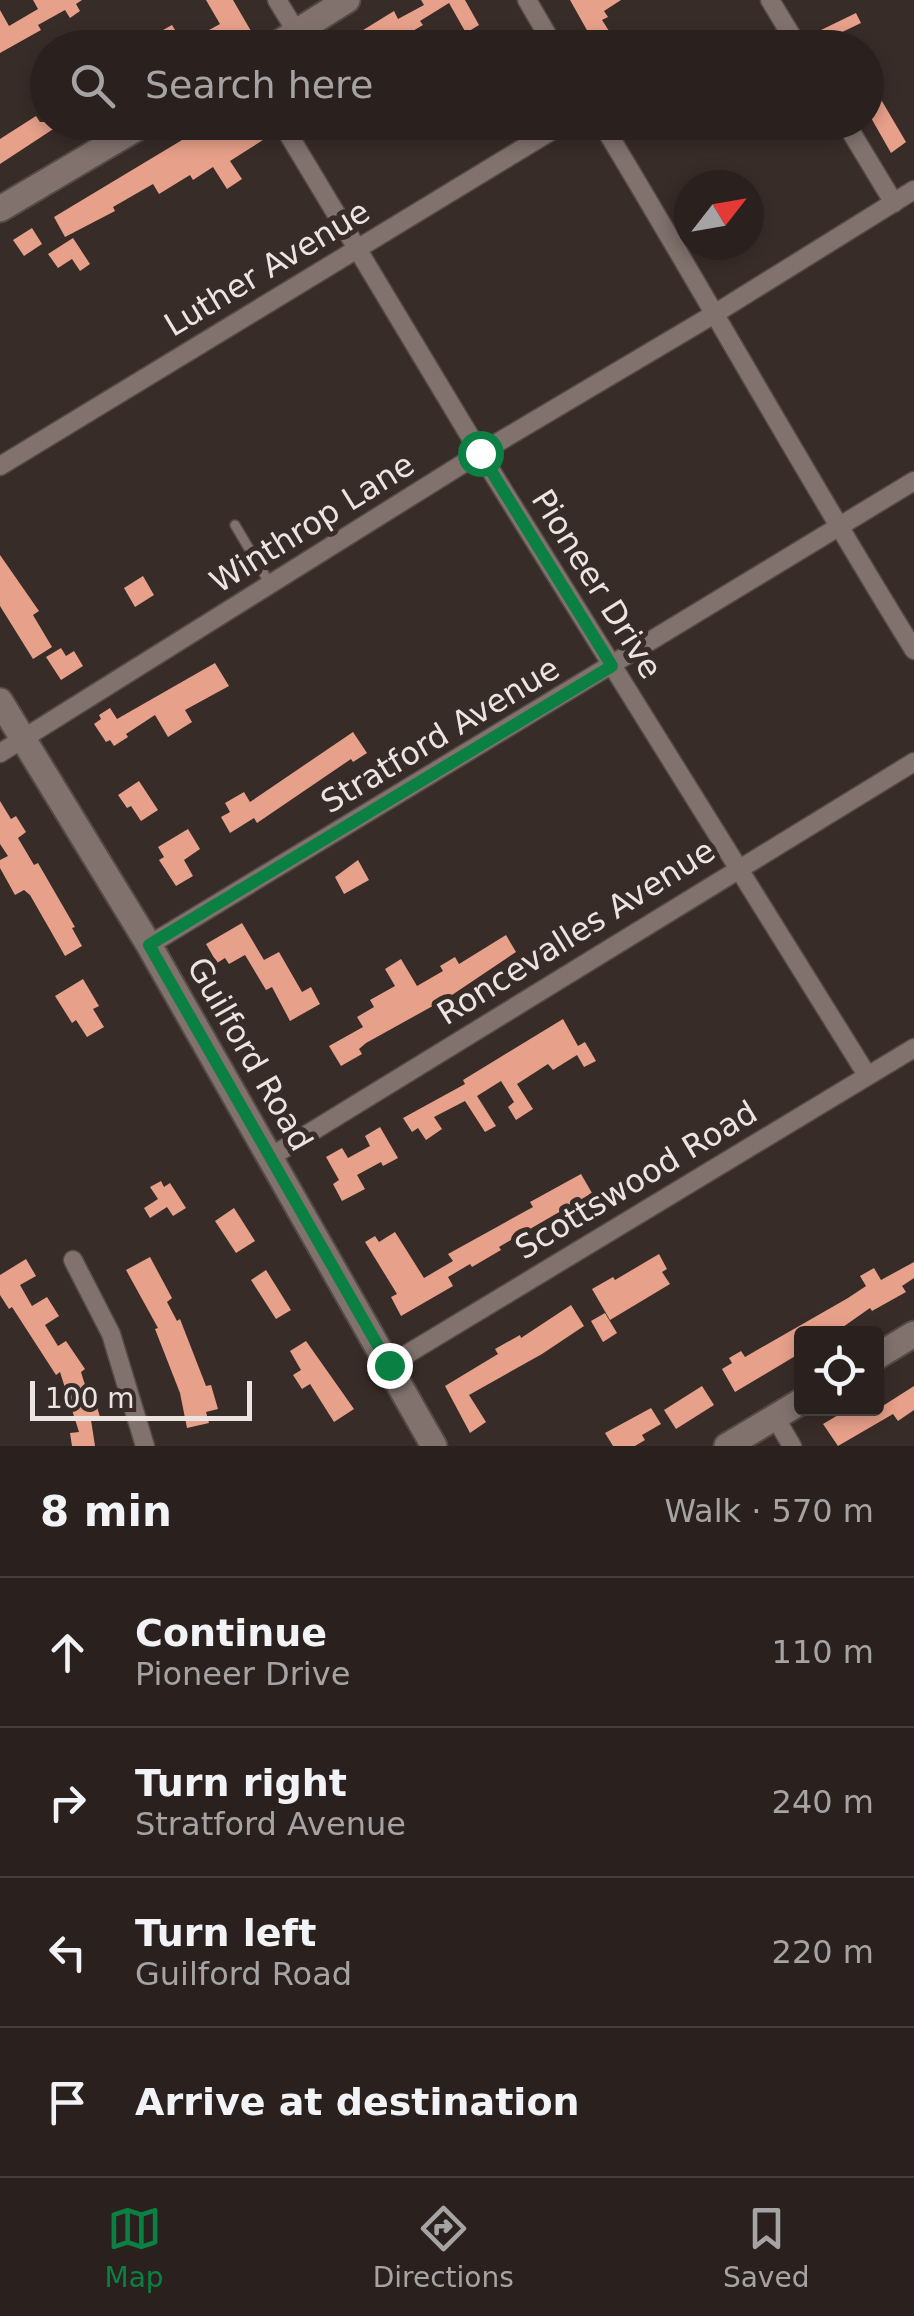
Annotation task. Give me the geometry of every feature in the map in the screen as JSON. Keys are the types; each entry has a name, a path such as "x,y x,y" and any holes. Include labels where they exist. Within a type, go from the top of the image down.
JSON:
{"street":[{"path":"277,0 295,30"},
{"path":"298,30 347,0"},
{"path":"527,0 545,30"},
{"path":"770,0 788,30"},
{"path":"0,209 117,140"},
{"name":"Pioneer Drive","path":"292,140 480,453 868,1075"},
{"name":"Luther Avenue","path":"0,466 536,140"},
{"path":"612,140 914,650"},
{"path":"856,140 894,203"},
{"name":"Winthrop Lane","path":"0,753 480,453 716,314 914,190"},
{"name":"Stratford Avenue","path":"149,945 914,481"},
{"name":"Guilford Road","path":"0,701 272,1156 434,1446"},
{"name":"Roncevalles Avenue","path":"272,1156 914,762"},
{"name":"Scottswood Road","path":"389,1365 914,1048"},
{"path":"73,1260 111,1334 145,1446"},
{"path":"884,1352 914,1334"},
{"path":"727,1446 794,1406"},
{"path":"775,1417 792,1446"}],"lane":[{"path":"235,525 270,584"}],"building":[{"path":"33,0 82,0 76,4 80,11 70,18 65,10 38,25 41,30 30,30 30,36 0,53 0,10 9,26 38,9"},
{"path":"206,0 233,0 250,30 209,30 220,24"},
{"path":"421,0 465,0 479,25 464,30 449,3 420,21 423,25 414,30 363,30 394,11 398,19 424,5"},
{"path":"570,0 621,0 604,11 608,17 602,20 608,30 587,30"},
{"path":"856,13 861,23 846,30 821,30"},
{"path":"884,105 906,142 891,153 884,140"},
{"path":"30,120 30,140 37,140 0,164 0,139"},
{"path":"182,140 263,140 230,161 242,179 227,189 213,167 193,180 190,175 159,194 153,184 113,207 115,211 65,237 54,217"},
{"path":"32,228 42,244 24,256 13,240"},
{"path":"73,238 90,264 80,271 72,259 58,268 48,254"},
{"path":"0,555 39,611 33,615 52,647 33,659 0,606"},
{"path":"143,576 154,595 135,607 124,588"},
{"path":"61,648 66,656 74,651 83,666 61,680 46,657"},
{"path":"215,663 229,686 185,710 192,722 168,737 155,715 114,746 110,740 106,742 94,724 110,708 117,719"},
{"path":"353,732 367,753 353,762 351,759 257,823 254,818 230,833 221,817 230,812 225,803 244,792 250,802"},
{"path":"139,781 158,810 141,821 118,795"},
{"path":"0,801 11,819 16,816 26,832 18,838 34,865 38,863 75,927 72,928 82,946 65,956 30,895 24,890 15,895 0,868 0,860 8,856 0,844"},
{"path":"188,829 200,849 184,860 193,876 176,886 159,860 164,857 158,847"},
{"path":"358,860 369,880 344,894 335,877"},
{"path":"242,923 264,960 279,952 302,992 311,987 320,1004 290,1021 272,987 266,990 245,955 229,964 225,958 217,963 206,944"},
{"path":"506,935 516,952 449,997 366,1043 359,1049 362,1054 341,1066 329,1046 363,1027 357,1017 374,1007 370,1000 395,986 385,969 401,959 417,986 443,971 440,966 455,957 459,964"},
{"path":"83,979 99,1006 93,1009 104,1027 87,1037 76,1020 72,1023 55,996"},
{"path":"563,1019 578,1046 585,1042 596,1061 584,1067 577,1055 553,1070 548,1064 517,1084 533,1109 516,1120 508,1107 514,1102 501,1081 477,1096 496,1126 485,1132 465,1101 434,1117 442,1129 426,1140 418,1128 412,1132 403,1118 465,1084 463,1080"},
{"path":"380,1127 398,1158 357,1175 365,1189 342,1201 333,1184 339,1180 326,1157 342,1148 348,1158 370,1146 365,1136"},
{"path":"581,1174 592,1193 472,1267 470,1264 448,1277 453,1286 401,1316 391,1297 397,1294 365,1242 375,1236 379,1242 395,1232 424,1278 453,1261 448,1254 533,1207 530,1202"},
{"path":"161,1181 164,1187 170,1183 186,1208 173,1216 167,1207 150,1218 144,1208 158,1199 150,1187"},
{"path":"234,1208 255,1241 236,1253 215,1221"},
{"path":"659,1254 667,1269 662,1272 670,1284 610,1320 592,1289"},
{"path":"150,1257 172,1298 167,1302 177,1321 180,1319 206,1386 211,1385 218,1409 206,1412 209,1423 187,1428 180,1393 155,1329 158,1328 126,1270"},
{"path":"26,1259 36,1276 20,1285 32,1306 47,1297 59,1316 45,1325 58,1346 66,1341 85,1369 81,1372 90,1401 95,1400 100,1417 91,1420 95,1446 72,1446 70,1433 79,1432 60,1372 56,1375 0,1295 0,1275"},
{"path":"914,1262 914,1278 902,1286 906,1292 872,1311 870,1308 844,1326 799,1326 866,1286 860,1276 874,1268 881,1280"},
{"path":"266,1270 291,1310 276,1319 251,1280"},
{"path":"571,1305 584,1326 469,1395 486,1422 470,1433 445,1386 498,1354 495,1349 520,1335 521,1338"},
{"path":"605,1313 617,1333 603,1342 591,1321"},
{"path":"794,1329 794,1357 735,1392 722,1369 732,1363 729,1358 741,1351 745,1357"},
{"path":"306,1341 354,1409 334,1422 310,1384 302,1389 293,1375 301,1370 290,1351"},
{"path":"702,1386 714,1405 676,1429 664,1410"},
{"path":"914,1386 914,1410 898,1421 893,1414 838,1446 823,1424 836,1416 884,1416 884,1405"},
{"path":"651,1408 661,1424 642,1435 645,1440 635,1446 613,1446 605,1433"}],"route":[{"path":"389,1365 149,945 612,666 480,453"}]}
